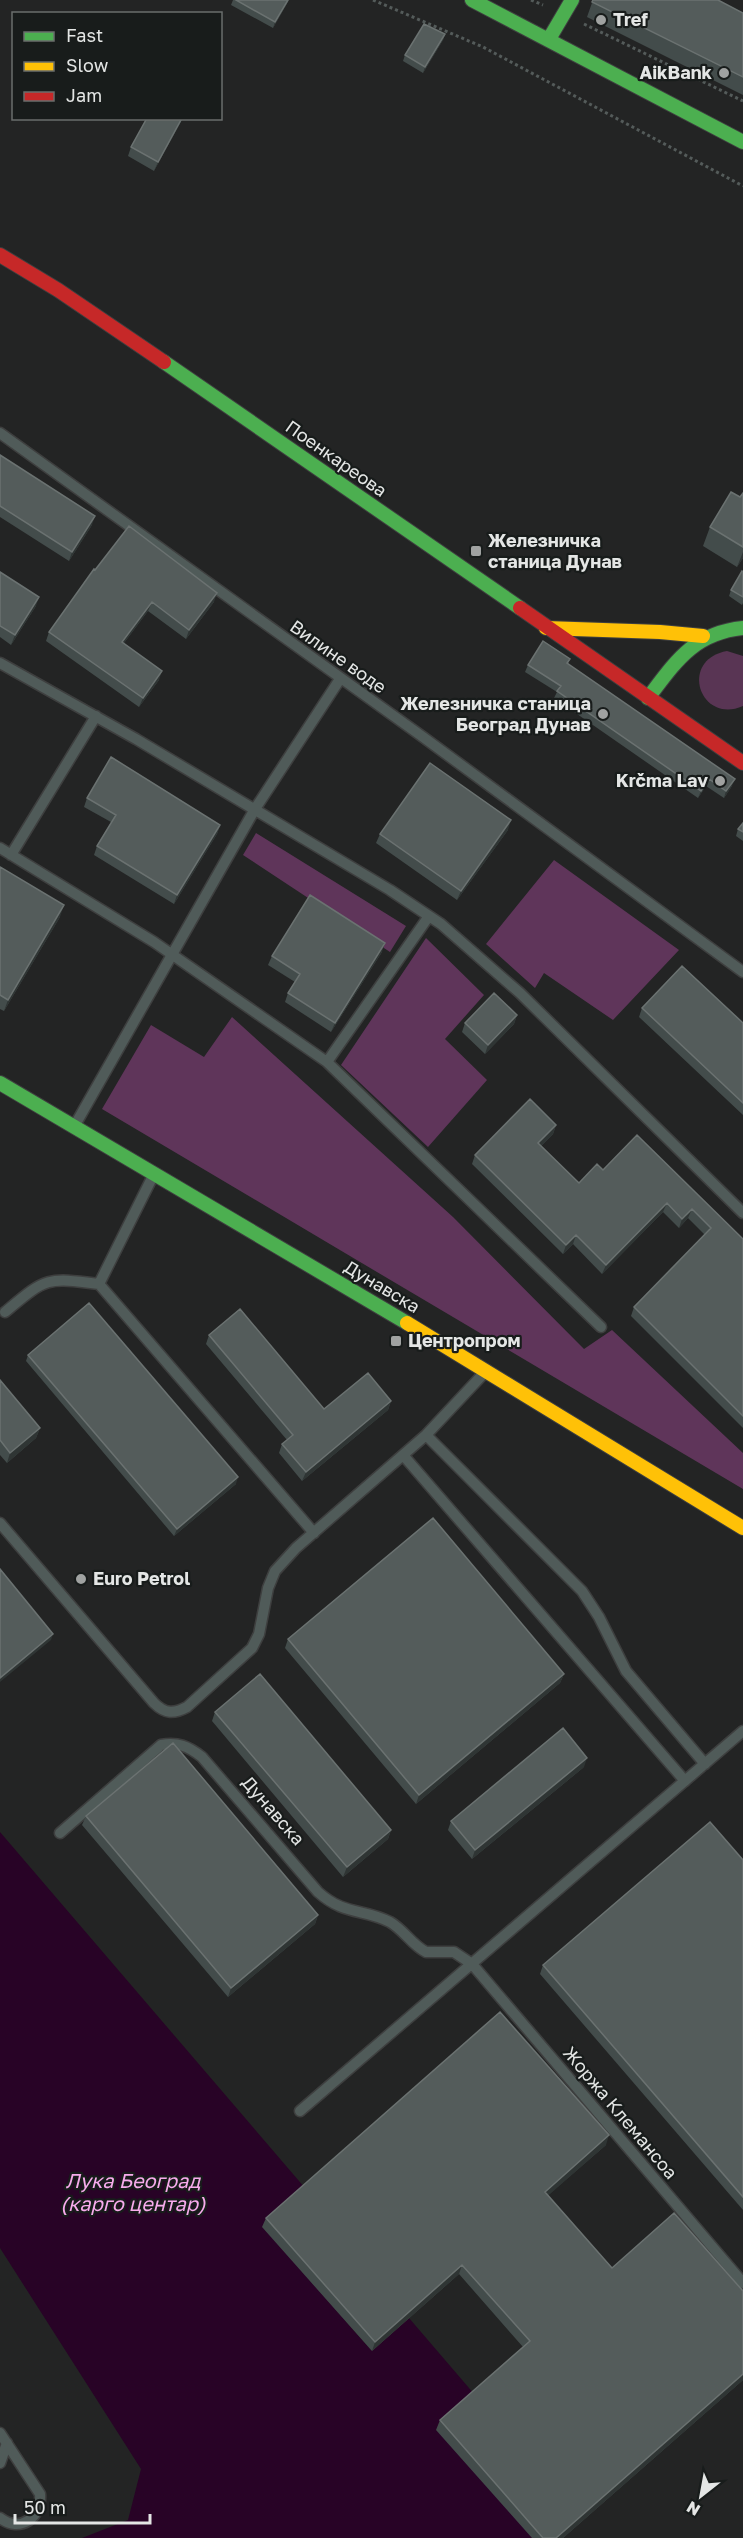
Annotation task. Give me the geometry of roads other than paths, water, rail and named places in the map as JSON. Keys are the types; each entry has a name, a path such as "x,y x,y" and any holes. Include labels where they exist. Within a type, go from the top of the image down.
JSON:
{"street":[{"path":"472,0 743,142"},
{"path":"549,39 572,0"},
{"name":"Поенкареова","path":"0,255 58,290 301,455 743,763"},
{"path":"546,627 703,636"},
{"path":"648,698 677,659 703,636 727,628 743,628"},
{"name":"Дунавска","path":"0,1083 487,1370 743,1528"}],"lane":[{"name":"Вилине воде","path":"0,433 743,972"},
{"path":"0,663 96,716 255,810 390,890 441,924 520,993 743,1213"},
{"path":"74,1127 255,810 340,679"},
{"path":"11,855 96,716"},
{"path":"0,848 172,954 327,1062 601,1327"},
{"path":"327,1062 429,916"},
{"path":"99,1284 155,1174"},
{"path":"5,1312 38,1285 48,1281 64,1280 99,1284 314,1533"},
{"path":"0,1523 154,1703 161,1710 170,1713 188,1707 252,1648 259,1634 268,1588 274,1571 314,1533 426,1436 487,1370"},
{"path":"426,1436 582,1590 599,1617 626,1671 705,1764"},
{"path":"403,1455 685,1781"},
{"path":"300,2111 743,1731"},
{"name":"Дунавска","path":"60,1833 160,1745 173,1743 187,1746 202,1756 329,1902 349,1911 391,1923 426,1952 454,1952 472,1964"},
{"name":"Жоржа Клемансоа","path":"472,1964 743,2283"},
{"path":"0,2433 40,2494 41,2501 35,2516 26,2523 13,2524 0,2518"},
{"path":"0,2463 6,2443"}],"water":[{"name":"Лука Београд (карго центар)","path":"0,1832 305,2188 263,2227 371,2350 409,2318 475,2395 532,2538 82,2538 128,2520 141,2469 0,2248"}],"place":[{"name":"Tref","path":"601,20"},
{"name":"AikBank","path":"724,73"},
{"name":"Железничка станица Дунав","path":"476,551"},
{"name":"Железничка станица Београд Дунав","path":"603,714"},
{"name":"Krčma Lav","path":"720,781"},
{"name":"Центропром","path":"396,1341"},
{"name":"Euro Petrol","path":"81,1579"}]}
